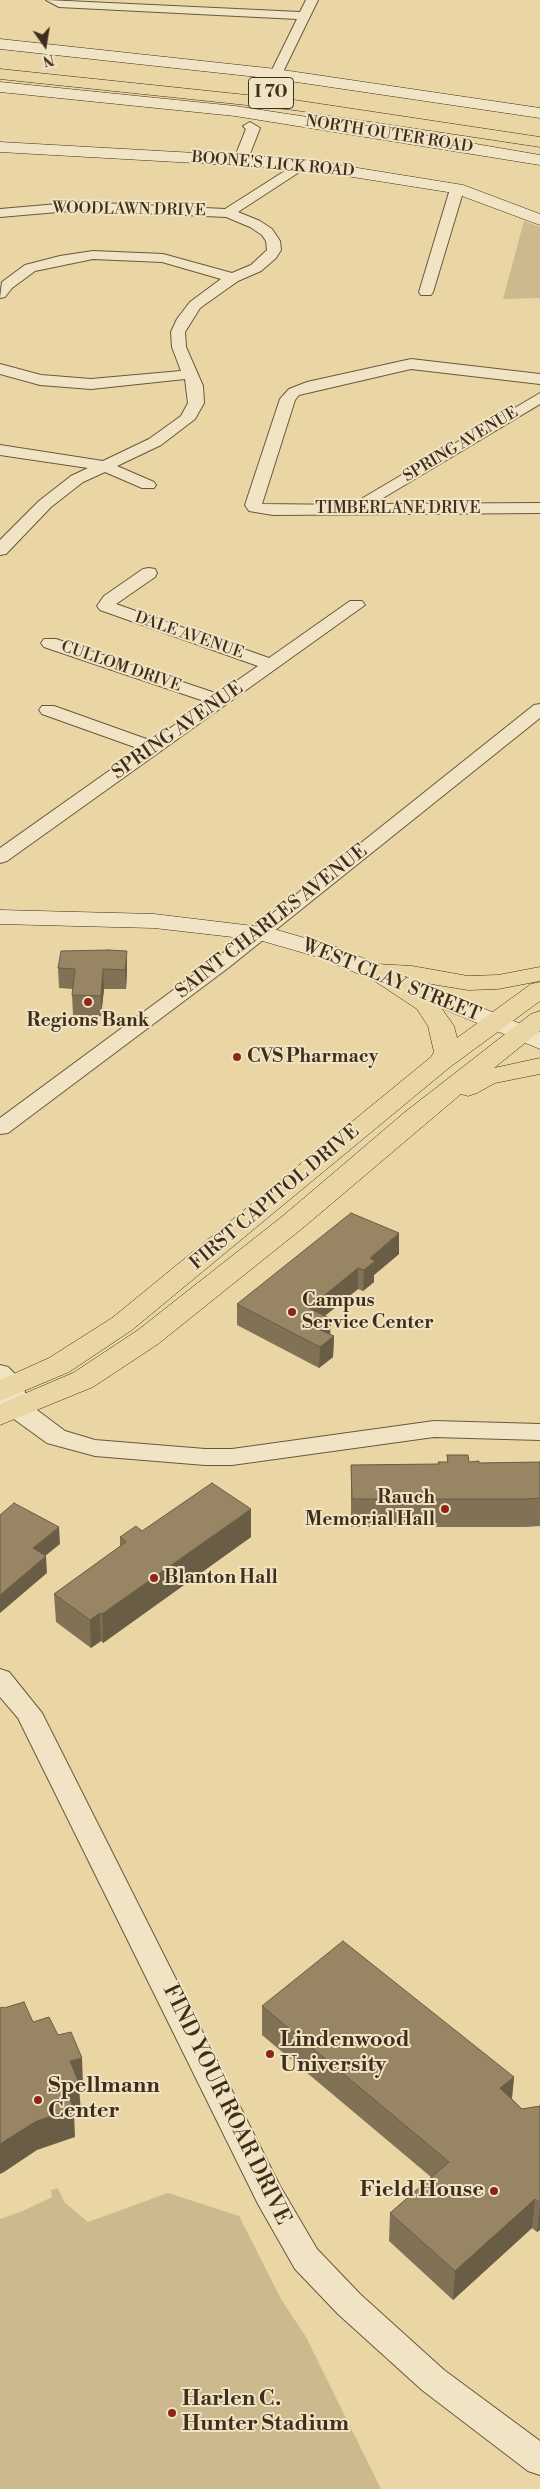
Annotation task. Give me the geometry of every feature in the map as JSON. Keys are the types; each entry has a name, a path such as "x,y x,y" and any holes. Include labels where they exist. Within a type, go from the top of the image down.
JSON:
{"main road":[{"name":"I 70","path":"0,64 245,90 540,132"},
{"name":"I 70","path":"0,74 276,103 540,142"},
{"path":"235,112 514,138"},
{"path":"376,972 412,973 468,983 498,982 540,974"},
{"path":"376,972 426,1004 441,1026 447,1052 441,1062"},
{"name":"FIRST CAPITOL DRIVE","path":"5,1395 59,1366 122,1324 441,1062 540,990"},
{"name":"FIRST CAPITOL DRIVE","path":"5,1395 83,1380 148,1337 294,1220 414,1118 533,1031"},
{"path":"414,1118 487,1077 540,1066"}],"street":[{"path":"52,0 60,3 305,16"},
{"path":"276,74 312,0"},
{"path":"0,44 276,74 540,113"},
{"name":"NORTH OUTER ROAD","path":"0,87 235,112 400,136 540,160"},
{"path":"241,159 253,128 250,126"},
{"name":"BOONE'S LICK ROAD","path":"0,147 241,159 302,164 457,189 540,220"},
{"path":"228,213 302,164"},
{"path":"426,292 457,189"},
{"name":"WOODLAWN DRIVE","path":"0,213 81,206 228,213 255,224 268,232 273,241 274,250 269,258 256,268 233,278"},
{"path":"0,294 7,285 30,268 93,254 163,258 233,278"},
{"path":"2,545 62,489 102,465 155,442 187,419 196,403 195,386 179,347 178,332 184,319 195,305 233,278"},
{"name":"TIMBERLANE DRIVE","path":"540,379 411,364 307,387 294,392 288,399 253,505 255,508 274,510 540,508"},
{"path":"0,369 40,380 91,384 118,383 190,374"},
{"name":"SPRING AVENUE","path":"356,508 540,398"},
{"path":"0,450 102,465 148,485"},
{"name":"DALE AVENUE","path":"150,573 110,600 106,606 272,665"},
{"name":"SPRING AVENUE","path":"0,857 356,605"},
{"name":"CULLOM DRIVE","path":"50,642 221,701"},
{"name":"SAINT CHARLES AVENUE","path":"0,1128 106,1051 261,933 540,709"},
{"path":"48,710 154,748"},
{"name":"WEST CLAY STREET","path":"0,917 154,921 261,933 327,952 493,1023 533,1031"},
{"path":"5,1395 56,1438 77,1444 150,1453 232,1457 434,1429 540,1432"},
{"name":"FIND YOUR ROAR DRIVE","path":"0,1680 29,1713 110,1879 162,1977 286,2228 306,2259 349,2304 432,2380 540,2460"}],"shaded area":[{"path":"524,221 540,227 540,298 503,299"},
{"name":"Harlen C. Hunter Stadium","path":"58,2188 64,2202 88,2222 168,2193 239,2216 281,2299 306,2337 381,2489 0,2489 0,2219 23,2211 52,2197 51,2190"}],"building":[{"path":"61,951 127,951 125,970 103,969 101,996 72,995 75,969 58,968"},
{"path":"351,1213 399,1233 370,1258 375,1261 364,1270 358,1268 309,1308 331,1319 318,1329 334,1336 320,1347 237,1304"},
{"path":"447,1455 468,1455 469,1462 479,1461 479,1463 540,1462 540,1498 352,1499 351,1465 439,1464 438,1462 448,1462"},
{"path":"212,1483 251,1509 102,1614 100,1613 90,1620 54,1594 126,1542 120,1537 136,1526 142,1531"},
{"path":"14,1503 59,1527 33,1548 46,1556 0,1595 0,1515"},
{"path":"343,1941 514,2077 500,2088 522,2109 540,2106 540,2203 535,2199 455,2271 390,2213 449,2162 262,2006"},
{"name":"Spellmann Center","path":"24,2002 33,2022 49,2017 58,2035 71,2032 82,2058 70,2061 79,2083 64,2088 74,2108 35,2122 0,2144 0,2008"}],"place":[{"name":"Regions Bank","path":"88,1002"},
{"name":"CVS Pharmacy","path":"237,1057"},
{"name":"Campus Service Center","path":"292,1312"},
{"name":"Rauch Memorial Hall","path":"445,1509"},
{"name":"Blanton Hall","path":"154,1578"},
{"name":"Lindenwood University","path":"270,2054"},
{"name":"Spellmann Center","path":"38,2100"},
{"name":"Field House","path":"494,2191"},
{"name":"Harlen C. Hunter Stadium","path":"172,2413"}]}
